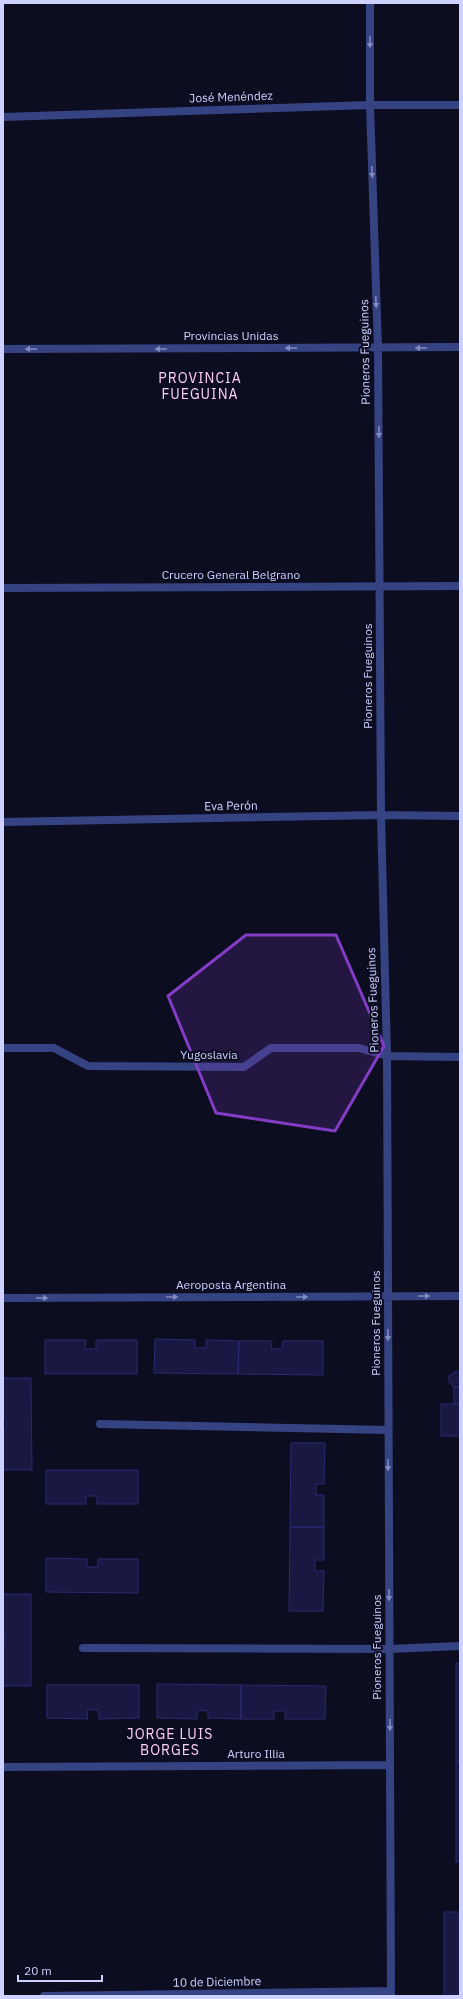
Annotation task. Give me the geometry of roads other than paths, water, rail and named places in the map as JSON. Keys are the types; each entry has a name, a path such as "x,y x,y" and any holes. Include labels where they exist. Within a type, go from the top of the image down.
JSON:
{"street":[{"name":"Pioneros Fueguinos","path":"370,3 370,105 378,348 381,815 387,1056 387,1296 392,1994"},
{"name":"José Menéndez","path":"3,117 370,105 460,105"},
{"name":"Provincias Unidas","path":"3,350 460,347"},
{"name":"Crucero General Belgrano","path":"3,588 460,586"},
{"name":"Eva Perón","path":"3,822 381,815 460,816"},
{"name":"Yugoslavia","path":"3,1048 54,1048 88,1066 244,1067 271,1048 360,1048 387,1056 460,1057"},
{"name":"Aeroposta Argentina","path":"3,1298 460,1296"},
{"path":"100,1424 388,1430"},
{"path":"83,1648 389,1649 460,1646"},
{"name":"Arturo Illia","path":"3,1768 390,1765"},
{"name":"10 de Diciembre","path":"44,1996 392,1994"}],"district":[{"name":"PROVINCIA FUEGUINA","path":"200,386"},
{"name":"JORGE LUIS BORGES","path":"170,1742"}]}
